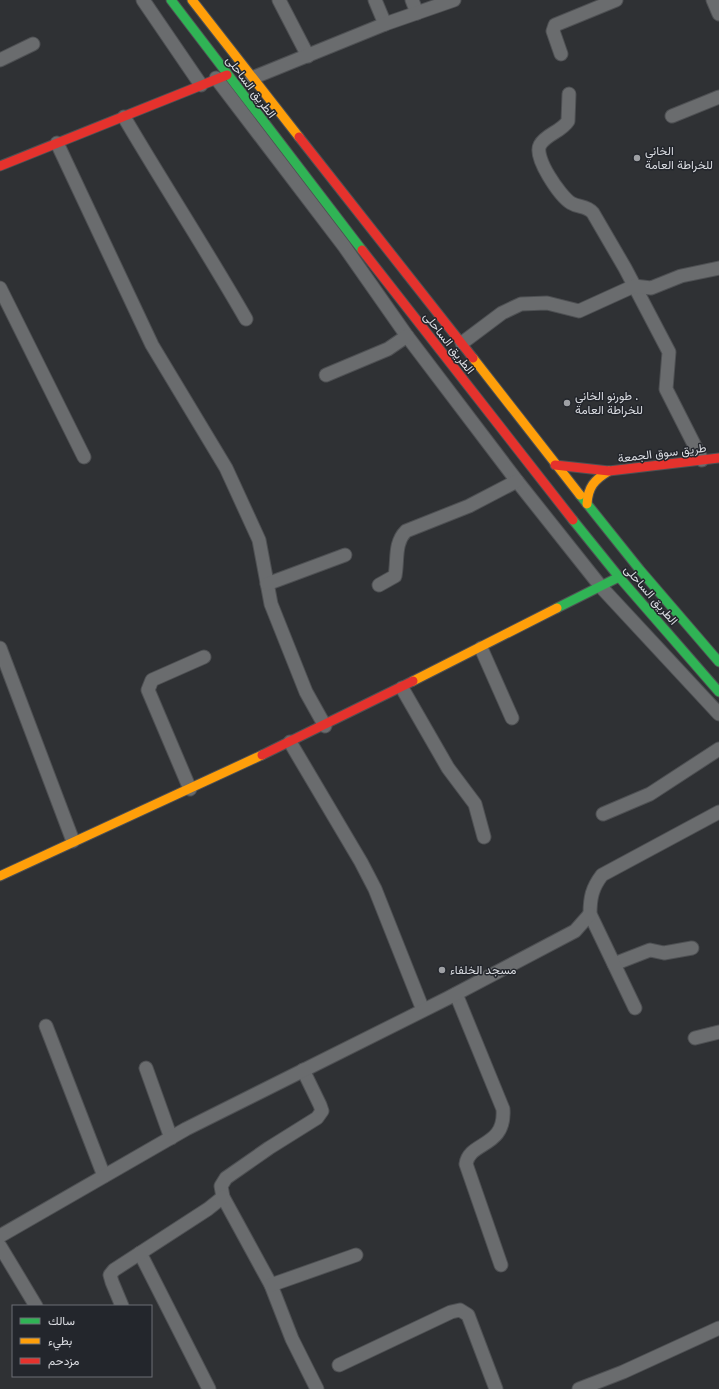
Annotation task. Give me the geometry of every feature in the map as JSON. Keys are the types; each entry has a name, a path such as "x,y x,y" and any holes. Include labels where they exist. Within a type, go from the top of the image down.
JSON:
{"main road":[{"name":"الطريق الساحلى","path":"171,0 221,76 462,344 555,465 719,662"},
{"name":"الطريق الساحلى","path":"192,0 252,78 353,222 619,577 719,692"},
{"path":"0,166 124,117 221,76"},
{"name":"طريق سوق الجمعة","path":"555,465 585,470 608,471 719,458"},
{"name":"طريق سوق الجمعة","path":"587,504 587,489 595,479 608,471"},
{"path":"0,876 325,726 602,588 619,577"}],"street":[{"path":"142,0 201,85"},
{"path":"279,0 308,56"},
{"path":"375,0 385,24"},
{"path":"412,0 417,13"},
{"path":"252,78 385,24 454,0"},
{"path":"561,54 553,32 555,25 616,0"},
{"path":"713,0 719,14"},
{"path":"0,60 33,44"},
{"path":"221,76 407,336 517,481 602,588 719,714"},
{"path":"569,94 568,121 543,140 538,148 539,155 558,192 571,203 586,207 593,213 634,286 669,352 666,389 702,460"},
{"path":"672,116 719,97"},
{"path":"124,117 161,180 200,240 246,319"},
{"path":"57,143 152,345 226,468 257,536 271,604 306,692 325,726"},
{"path":"462,344 502,313 521,304 547,303 579,311 634,286 651,288 681,276 719,268"},
{"path":"0,288 84,457"},
{"path":"326,375 388,349 407,336"},
{"path":"379,585 395,576 398,543 401,536 406,531 469,506 517,481"},
{"path":"267,584 345,555"},
{"path":"0,648 73,841"},
{"path":"481,648 512,718"},
{"path":"190,789 148,690 152,680 204,657"},
{"path":"402,688 448,768 475,804 484,837"},
{"path":"290,742 361,862 374,888 423,1010"},
{"path":"603,814 650,794 719,749"},
{"path":"635,1008 590,914 590,899 594,886 602,875 719,812"},
{"path":"0,1236 171,1138 456,994 575,931 590,914"},
{"path":"614,964 650,950 664,953 692,948"},
{"path":"456,994 503,1110 504,1118 494,1138 481,1148 472,1151 467,1157 466,1164 501,1264"},
{"path":"46,1026 104,1176"},
{"path":"695,1038 719,1032"},
{"path":"146,1068 171,1138"},
{"path":"303,1070 322,1111 312,1122 269,1148 226,1178 222,1186 223,1197 271,1285 292,1339 317,1389"},
{"path":"122,1305 110,1275 114,1270 208,1209 223,1197"},
{"path":"0,1246 35,1305"},
{"path":"140,1253 209,1389"},
{"path":"271,1285 356,1255"},
{"path":"339,1365 451,1312 460,1310 468,1315 496,1389"},
{"path":"579,1389 623,1372 719,1328"}],"traffic: fast":[{"path":"171,0 362,250"},
{"path":"580,495 640,570 719,662"},
{"path":"573,520 619,577 719,692"},
{"path":"557,608 619,577"}],"traffic: slow":[{"path":"192,0 299,137"},
{"path":"473,358 580,495"},
{"path":"587,504 590,488 599,478 609,471"},
{"path":"413,681 557,608"},
{"path":"0,876 262,755"}],"traffic: jam":[{"path":"0,166 227,75"},
{"path":"299,137 473,358"},
{"path":"362,250 573,520"},
{"path":"555,465 609,471 719,458"},
{"path":"262,755 413,681"}],"place":[{"name":"الخاني للخراطة العامة","path":"637,158"},
{"name":"طورنو الخاني . للخراطة العامة","path":"567,403"},
{"name":"مسجد الخلفاء","path":"442,970"}]}
